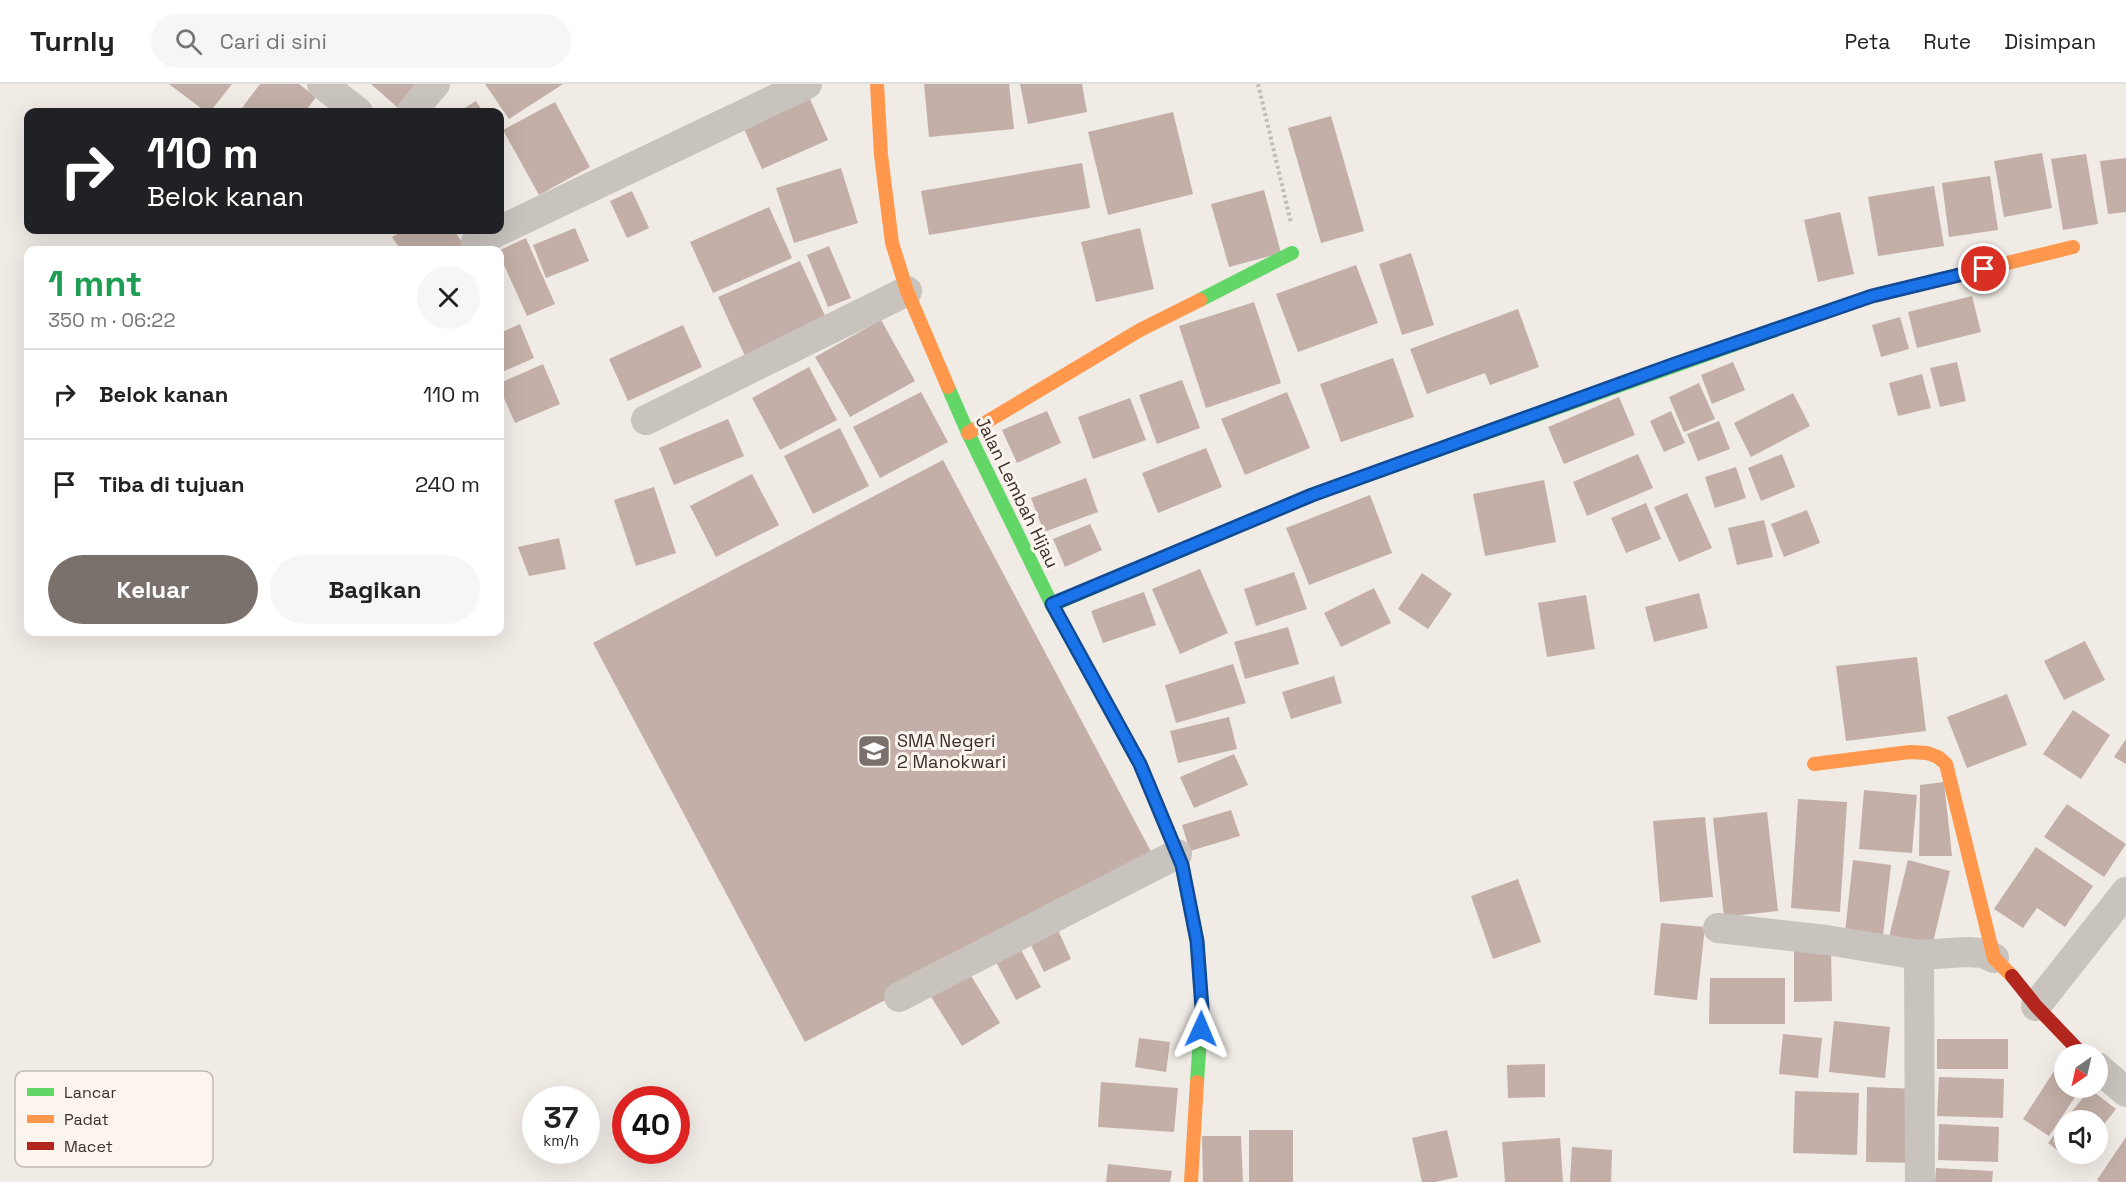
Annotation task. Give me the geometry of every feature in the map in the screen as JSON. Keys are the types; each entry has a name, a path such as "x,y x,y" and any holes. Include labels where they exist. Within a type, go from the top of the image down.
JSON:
{"street":[{"path":"322,84 353,108"},
{"path":"414,108 435,84"},
{"path":"504,229 807,84"},
{"name":"Jalan Lembah Hijau","path":"877,84 881,154 892,243 907,291 968,433 1052,604 1140,764 1179,860 1197,941 1202,1008 1191,1182"},
{"path":"476,242 493,234"},
{"path":"1052,604 1312,495 1739,341 1872,296 2073,247"},
{"path":"968,433 1140,330 1292,253"},
{"path":"646,420 907,291"},
{"path":"1814,764 1910,752 1927,753 1938,757 1946,764 1994,958"},
{"path":"899,997 1179,860"},
{"path":"2036,1006 2126,892"},
{"path":"1718,928 1826,940 1919,955 1983,953 2003,965 2036,1006 2072,1044"},
{"path":"1919,955 1920,1182"},
{"path":"2108,1076 2126,1092"}],"path":[{"path":"1258,84 1295,243 1292,253"}],"building":[{"path":"169,84 232,84 213,108 201,108"},
{"path":"260,84 299,84 316,97 308,108 242,108"},
{"path":"371,84 416,84 397,107"},
{"path":"485,84 563,84 509,119 504,108 501,108"},
{"path":"924,84 1009,84 1014,129 929,137"},
{"path":"1020,84 1082,84 1087,112 1028,124"},
{"path":"810,99 828,140 762,169 744,129"},
{"path":"476,101 480,108 465,108"},
{"path":"555,102 590,167 539,195 504,129"},
{"path":"1173,112 1193,194 1108,215 1088,132"},
{"path":"1331,116 1364,231 1321,243 1288,128"},
{"path":"2042,153 2052,208 2004,217 1994,161"},
{"path":"2086,154 2098,224 2063,230 2051,159"},
{"path":"2126,158 2126,212 2108,214 2100,161"},
{"path":"1082,163 1090,208 929,235 921,191"},
{"path":"841,168 858,223 794,243 776,188"},
{"path":"1990,176 1998,230 1949,237 1942,183"},
{"path":"1934,186 1944,246 1878,256 1868,197"},
{"path":"1264,190 1281,253 1229,267 1211,204"},
{"path":"632,191 649,228 627,238 610,201"},
{"path":"769,207 792,258 713,293 690,242"},
{"path":"1840,212 1854,274 1818,282 1804,220"},
{"path":"575,228 589,261 546,278 533,245"},
{"path":"1140,228 1154,289 1096,302 1081,242"},
{"path":"397,234 457,234 464,246 398,246 392,237"},
{"path":"526,238 555,304 527,316 504,265 504,248"},
{"path":"829,246 851,298 828,307 807,255"},
{"path":"1411,253 1434,325 1402,335 1379,264"},
{"path":"800,261 827,320 745,356 718,297"},
{"path":"1356,265 1378,323 1298,352 1276,294"},
{"path":"1972,296 1981,332 1917,348 1908,312"},
{"path":"1254,302 1281,383 1206,408 1179,326"},
{"path":"1518,309 1539,367 1490,385 1485,373 1427,394 1410,349"},
{"path":"1900,317 1909,349 1881,357 1872,325"},
{"path":"881,320 915,381 850,417 815,357"},
{"path":"520,324 534,358 504,371 504,331"},
{"path":"683,325 702,367 628,401 609,359"},
{"path":"1393,358 1414,417 1341,442 1320,384"},
{"path":"1733,362 1745,390 1712,404 1701,375"},
{"path":"1957,362 1966,401 1940,407 1930,368"},
{"path":"543,364 560,404 515,423 504,398 504,381"},
{"path":"809,367 837,420 780,450 752,398"},
{"path":"1922,374 1931,408 1898,416 1889,383"},
{"path":"1182,380 1200,428 1157,444 1139,395"},
{"path":"1699,383 1715,419 1684,432 1669,397"},
{"path":"921,392 948,442 880,478 853,427"},
{"path":"1287,392 1310,448 1245,475 1221,419"},
{"path":"1793,393 1810,426 1751,457 1734,423"},
{"path":"1619,397 1635,435 1564,464 1548,427"},
{"path":"1130,398 1146,440 1093,459 1078,417"},
{"path":"1047,411 1061,443 1017,463 1002,430"},
{"path":"1671,411 1685,443 1664,452 1650,421"},
{"path":"728,419 744,456 674,485 659,448"},
{"path":"1719,421 1730,449 1698,461 1687,434"},
{"path":"840,428 869,486 813,514 784,456"},
{"path":"1206,448 1222,487 1158,513 1142,473"},
{"path":"1638,454 1653,488 1587,516 1573,482"},
{"path":"1782,454 1795,487 1761,501 1748,468"},
{"name":"SMA Negeri 2 Manokwari","path":"943,460 1155,859 805,1042 593,643"},
{"path":"1736,467 1746,498 1715,508 1705,477"},
{"path":"752,474 779,525 716,557 690,506"},
{"path":"1086,478 1098,512 1044,532 1031,498"},
{"path":"1544,480 1556,542 1485,556 1473,494"},
{"path":"654,487 676,553 636,566 614,500"},
{"path":"1687,493 1712,548 1679,562 1654,507"},
{"path":"1370,495 1392,553 1309,585 1286,528"},
{"path":"1646,503 1661,539 1626,553 1611,518"},
{"path":"1807,510 1820,543 1784,557 1771,524"},
{"path":"1764,520 1773,557 1737,565 1728,528"},
{"path":"1090,524 1102,550 1065,567 1053,539"},
{"path":"559,538 566,569 529,576 518,547"},
{"path":"1200,569 1228,633 1180,654 1152,589"},
{"path":"1294,572 1307,609 1256,626 1244,589"},
{"path":"1422,573 1452,594 1428,629 1398,609"},
{"path":"1374,588 1391,623 1341,647 1324,613"},
{"path":"1144,592 1156,625 1103,643 1091,611"},
{"path":"1699,593 1708,628 1654,642 1645,607"},
{"path":"1586,595 1595,649 1547,657 1538,603"},
{"path":"1288,627 1299,664 1245,679 1234,642"},
{"path":"2085,641 2105,680 2064,700 2044,661"},
{"path":"1917,657 1926,731 1846,741 1836,666"},
{"path":"1233,664 1246,703 1176,723 1165,685"},
{"path":"1334,676 1342,703 1291,719 1282,692"},
{"path":"2007,694 2027,745 1967,768 1947,717"},
{"path":"2073,710 2110,735 2081,779 2043,754"},
{"path":"1229,717 1237,749 1178,763 1170,731"},
{"path":"2126,739 2126,764 2114,757"},
{"path":"1234,754 1248,785 1194,808 1180,777"},
{"path":"1944,782 1952,856 1919,856 1920,785"},
{"path":"1864,790 1917,795 1912,853 1859,849"},
{"path":"1798,799 1847,802 1840,912 1791,908"},
{"path":"2067,804 2126,844 2104,877 2044,837"},
{"path":"1231,810 1240,836 1190,851 1182,825"},
{"path":"1767,812 1778,911 1724,917 1713,818"},
{"path":"1705,817 1713,897 1660,902 1653,821"},
{"path":"2036,847 2093,886 2065,927 2037,908 2023,928 1994,909"},
{"path":"1853,860 1891,865 1883,936 1845,932"},
{"path":"1908,860 1950,871 1931,951 1888,941"},
{"path":"1518,879 1541,942 1493,959 1471,896"},
{"path":"1661,923 1705,927 1697,1000 1654,995"},
{"path":"1058,930 1071,959 1044,972 1030,943"},
{"path":"1020,948 1041,987 1016,1000 995,960"},
{"path":"1831,949 1832,1001 1794,1002 1794,950"},
{"path":"968,971 1000,1023 962,1046 930,995"},
{"path":"1710,978 1785,978 1785,1024 1709,1024"},
{"path":"1834,1021 1890,1027 1885,1078 1829,1072"},
{"path":"1783,1034 1822,1038 1818,1078 1779,1074"},
{"path":"1139,1038 1170,1042 1166,1072 1135,1067"},
{"path":"1937,1039 2008,1039 2008,1069 1937,1069"},
{"path":"1545,1064 1545,1097 1508,1098 1507,1065"},
{"path":"2054,1071 2054,1098 2074,1098 2066,1110 2054,1110 2054,1128 2049,1136 2023,1119"},
{"path":"1939,1077 2004,1079 2003,1118 1937,1116"},
{"path":"1101,1082 1178,1088 1174,1132 1098,1127"},
{"path":"1867,1087 1918,1089 1917,1163 1866,1162"},
{"path":"1795,1091 1859,1093 1857,1155 1793,1153"},
{"path":"2083,1098 2102,1098 2116,1109 2108,1119 2108,1110 2073,1110"},
{"path":"1939,1124 1999,1127 1998,1162 1938,1160"},
{"path":"1249,1130 1293,1130 1293,1182 1249,1182"},
{"path":"1447,1130 1458,1177 1422,1182 1412,1138"},
{"path":"2054,1135 2054,1148 2048,1143"},
{"path":"1202,1136 1241,1136 1243,1182 1203,1182"},
{"path":"2126,1137 2126,1182 2097,1180"},
{"path":"1560,1138 1563,1182 1505,1182 1502,1142"},
{"path":"1572,1147 1612,1150 1611,1182 1570,1182"},
{"path":"1108,1164 1172,1171 1170,1182 1106,1182"},
{"path":"1936,1168 1993,1171 1992,1182 1935,1182"}],"traffic: fast":[{"path":"1200,300 1292,253"},
{"path":"1052,605 1312,495 1820,314"},
{"path":"948,387 1052,605 1140,764 1182,865 1197,941 1202,1007 1197,1082"}],"traffic: slow":[{"path":"877,84 881,155 892,243 907,291 948,387"},
{"path":"1820,314 1872,296 2073,247"},
{"path":"968,433 1140,330 1200,300"},
{"path":"1814,764 1910,752 1927,753 1938,757 1946,764 1994,958 2012,976"},
{"path":"1191,1182 1197,1082"}],"traffic: jam":[{"path":"2012,976 2036,1006 2072,1044"}],"place":[{"name":"SMA Negeri 2 Manokwari","path":"874,751"}],"route":[{"path":"1201,1029 1202,1008 1197,941 1182,865 1140,764 1052,604 1312,495 1672,365 1872,296 1984,269"}]}
